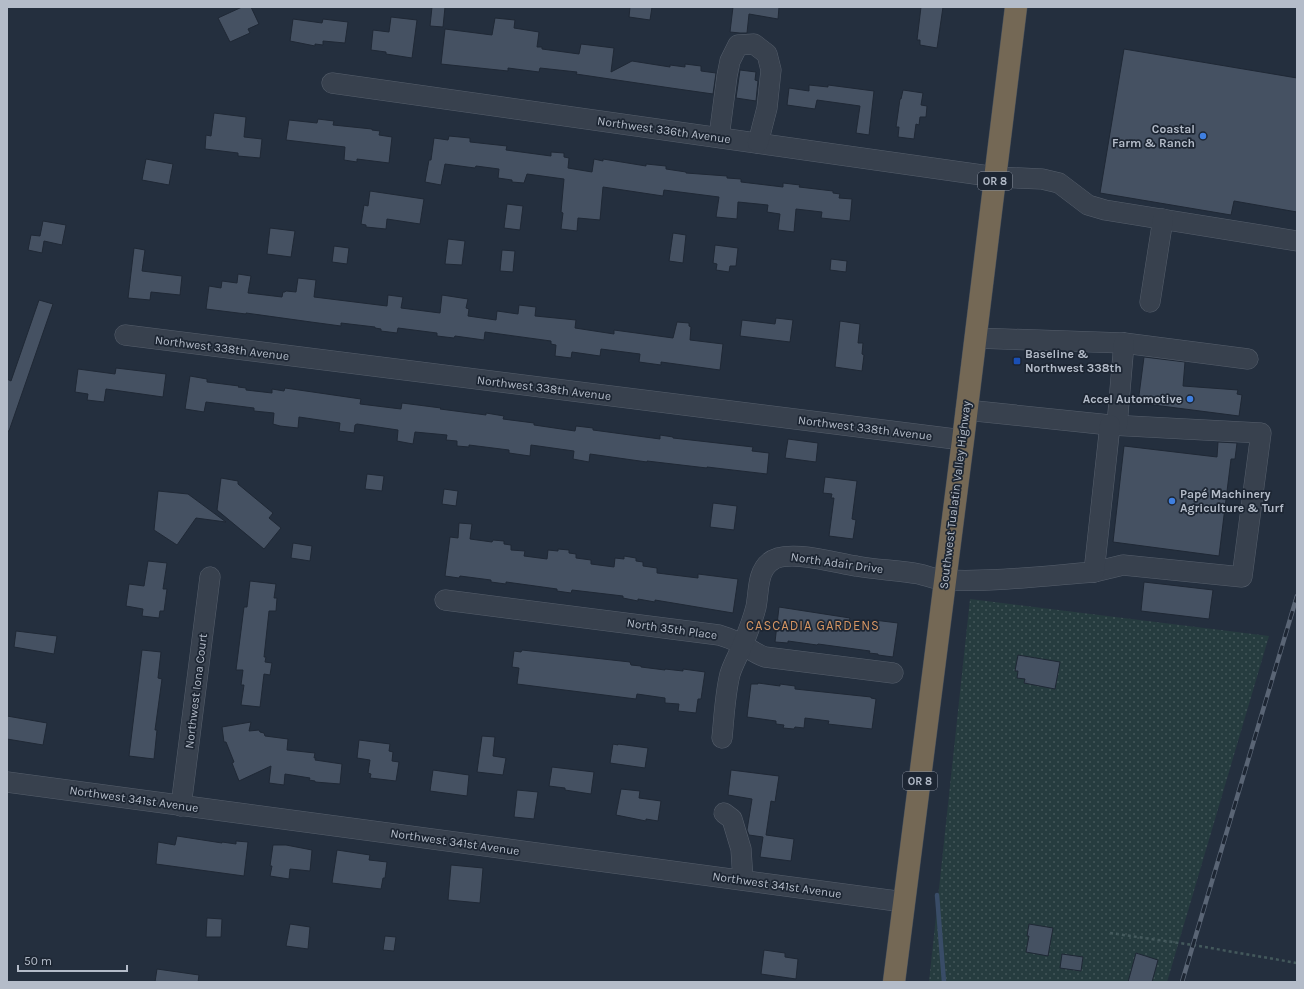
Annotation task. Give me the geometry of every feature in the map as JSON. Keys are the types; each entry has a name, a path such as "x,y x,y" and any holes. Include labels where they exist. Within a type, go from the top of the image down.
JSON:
{"highway":[{"name":"Southwest Tualatin Valley Highway","path":"894,982 1016,7"}],"street":[{"path":"719,137 730,61 738,45 754,44 767,54 771,70 767,108 758,143"},
{"name":"Northwest 336th Avenue","path":"332,83 996,176 1042,179 1059,184 1088,204 1104,210 1297,241"},
{"path":"1150,302 1164,219"},
{"name":"Northwest 338th Avenue","path":"125,336 963,440"},
{"path":"975,338 1124,344 1248,359"},
{"path":"1094,572 1124,344"},
{"path":"966,410 1114,425"},
{"name":"North Adair Drive","path":"722,738 730,676 734,663 743,645 756,607 762,573 769,562 782,556 816,559 856,566 920,574 932,579 944,580 988,580 1094,572 1123,565 1242,577 1261,433 1114,425"},
{"name":"Northwest Iona Court","path":"182,806 210,577"},
{"name":"North 35th Place","path":"445,600 718,635 730,638 758,655 765,657 893,673"},
{"name":"Northwest 341st Avenue","path":"7,782 904,902"},
{"path":"724,813 732,819 741,849 743,880"}],"path":[{"path":"1110,933 1193,945 1297,963"}],"green space":[{"path":"970,599 1269,636 1167,982 929,982"}],"building":[{"path":"242,7 251,7 259,24 248,29 250,33 230,42 218,18"},
{"path":"432,7 445,7 443,27 430,26"},
{"path":"630,7 652,7 650,20 629,17"},
{"path":"733,7 779,7 778,19 749,14 747,33 730,32"},
{"path":"921,7 943,7 937,48 920,45 920,40 917,40"},
{"path":"391,17 417,20 412,58 371,50 373,30 389,32"},
{"path":"495,18 515,20 514,28 539,32 537,47 542,47 542,49 579,54 581,44 614,48 611,72 632,61 670,67 670,65 685,67 685,64 701,66 701,71 716,73 713,94 576,74 577,72 540,68 539,72 508,68 508,71 441,64 445,29 492,35"},
{"path":"293,19 322,23 323,19 348,22 345,43 323,41 323,45 315,44 315,46 290,41"},
{"name":"Coastal Farm & Ranch","path":"1124,49 1297,78 1297,212 1234,201 1231,215 1100,193"},
{"path":"740,70 756,72 755,80 758,81 756,101 736,98"},
{"path":"809,85 828,87 828,85 874,91 869,135 856,133 860,106 817,100 815,109 787,105 789,88 809,91"},
{"path":"903,90 923,93 921,105 927,106 926,117 920,117 919,125 916,124 914,139 898,137 899,127 896,127 900,99"},
{"path":"214,113 246,117 244,137 262,139 260,158 238,156 238,153 205,149 206,135 211,136"},
{"path":"318,119 334,121 333,125 372,129 380,131 379,135 392,137 389,163 357,159 357,162 344,160 345,147 286,140 289,120 317,123"},
{"path":"449,136 470,138 470,142 507,146 506,150 551,156 551,152 564,153 564,157 569,158 568,168 592,172 594,159 603,161 603,159 646,166 646,164 666,166 666,169 686,173 727,176 727,178 741,179 741,182 783,187 783,183 800,185 799,187 833,191 833,193 840,194 839,198 852,199 850,221 821,218 822,212 796,209 794,232 778,230 780,214 767,212 768,205 738,202 737,219 716,217 719,197 664,190 663,196 603,187 600,220 578,218 577,231 561,229 564,179 527,174 524,183 512,182 512,180 498,178 499,169 476,166 475,168 445,164 441,185 425,182 429,160 431,160 434,138 448,140"},
{"path":"146,159 173,164 169,185 142,180"},
{"path":"370,191 424,199 420,224 387,219 386,229 366,227 366,225 361,224 364,205 368,206"},
{"path":"507,204 523,206 520,230 504,228"},
{"path":"43,221 66,225 62,245 44,241 42,253 28,250 31,235 40,236"},
{"path":"270,228 295,231 291,257 267,254"},
{"path":"673,233 686,235 683,263 669,261"},
{"path":"448,239 465,241 462,265 445,264"},
{"path":"715,245 738,248 736,266 730,266 729,272 716,270 717,264 713,263"},
{"path":"334,246 349,248 347,264 332,262"},
{"path":"134,248 145,250 142,271 182,276 180,295 151,292 150,300 128,298"},
{"path":"502,250 515,251 513,272 500,271"},
{"path":"831,259 847,261 846,272 830,270"},
{"path":"238,274 251,276 248,293 282,297 283,292 296,292 298,278 316,280 314,297 387,306 388,295 403,297 401,308 440,313 442,295 468,299 466,308 469,309 468,316 496,320 497,311 518,314 519,305 536,307 535,316 576,320 575,328 614,334 614,330 673,338 677,322 689,323 689,326 691,327 690,340 723,344 720,370 661,362 661,365 639,362 640,354 601,349 600,356 572,352 571,358 555,356 556,345 551,344 551,341 485,332 484,340 455,336 454,338 437,336 437,333 398,328 397,333 381,331 381,329 375,327 341,323 341,326 206,309 209,286 221,288 222,281 237,283"},
{"path":"39,300 53,304 9,431 7,431 7,379 11,381"},
{"path":"776,318 793,320 790,342 740,336 742,320 775,324"},
{"path":"840,321 860,324 858,343 863,343 862,354 864,355 862,371 835,367"},
{"name":"Accel Automotive","path":"1144,357 1185,362 1183,386 1238,390 1237,394 1242,395 1239,416 1138,403"},
{"path":"116,368 166,374 163,397 106,389 104,402 87,400 88,394 75,392 78,369 115,374"},
{"path":"190,376 207,379 207,382 239,386 238,387 246,388 246,390 272,393 272,389 284,391 285,388 361,399 360,404 401,409 402,403 486,415 486,413 504,416 503,419 575,431 576,426 593,428 593,430 660,439 660,435 673,438 753,447 752,451 769,453 767,474 647,462 590,454 589,462 573,459 574,451 531,445 530,456 509,453 509,450 469,445 469,447 457,446 457,441 446,440 447,435 415,432 413,444 397,441 398,430 357,424 355,425 354,433 339,431 340,423 299,417 298,428 280,426 273,424 274,413 254,411 254,408 206,402 204,412 185,409"},
{"path":"788,439 818,443 816,462 785,458"},
{"name":"Papé Machinery Agriculture & Turf","path":"1218,442 1237,443 1235,459 1231,459 1219,556 1113,542 1124,446 1217,457"},
{"path":"367,474 384,476 382,491 365,489"},
{"path":"825,477 857,481 852,519 856,520 853,539 829,536 834,498 831,498 832,494 823,493"},
{"path":"221,478 238,481 238,484 273,513 269,518 281,528 264,549 217,510"},
{"path":"444,489 458,491 456,506 442,504"},
{"path":"158,491 188,494 226,522 196,518 177,545 154,530"},
{"path":"713,503 737,506 734,530 710,527"},
{"path":"459,523 472,524 470,539 492,542 493,540 504,541 504,544 511,545 511,550 525,551 524,556 547,559 548,550 569,550 569,553 576,554 576,558 591,560 591,564 614,567 615,558 624,559 624,556 636,558 636,561 643,562 643,566 657,568 657,573 698,578 698,574 738,579 733,613 655,600 655,602 638,599 638,601 623,598 623,596 572,590 571,593 557,591 557,589 506,582 506,584 491,582 491,580 460,576 459,578 445,576 450,537 458,538"},
{"path":"293,543 312,546 310,561 291,558"},
{"path":"148,561 167,563 163,589 167,589 164,611 160,611 159,618 142,616 143,609 126,606 129,584 144,586"},
{"path":"250,581 276,584 274,598 277,598 276,611 269,611 264,657 266,657 265,662 272,663 270,675 264,674 260,707 241,705 244,685 241,685 243,670 236,670 244,607 247,607"},
{"path":"1144,582 1213,590 1209,619 1141,611"},
{"path":"779,607 850,618 849,622 873,625 874,620 898,623 893,657 869,653 870,651 818,644 788,641 788,643 775,642"},
{"path":"16,631 57,636 54,654 14,647"},
{"path":"142,650 161,652 158,678 162,679 155,730 157,730 154,759 129,756"},
{"path":"522,650 630,662 631,665 665,670 683,671 683,669 705,672 701,699 698,699 696,713 678,711 679,704 665,703 665,698 637,694 636,699 517,684 519,668 512,667 514,651 521,652"},
{"path":"1018,655 1060,662 1055,689 1024,683 1025,679 1017,678 1018,671 1015,671"},
{"path":"758,683 780,686 780,684 795,686 795,689 871,697 876,699 872,729 828,724 829,721 805,718 804,728 783,728 784,725 776,724 776,721 747,717 751,684"},
{"path":"7,716 47,723 43,745 7,739"},
{"path":"251,722 249,731 259,730 260,732 264,733 265,736 288,739 287,750 315,753 315,760 342,764 340,784 315,782 309,780 310,778 285,774 284,785 269,783 271,766 239,781 232,763 234,762 226,742 224,742 222,727"},
{"path":"482,736 495,737 493,756 506,758 503,775 477,772"},
{"path":"359,740 390,744 389,751 393,752 392,761 399,762 396,781 370,778 371,774 368,773 370,760 357,758"},
{"path":"613,744 648,748 645,768 610,763"},
{"path":"552,767 594,772 591,794 549,786"},
{"path":"433,770 469,775 467,796 430,791"},
{"path":"731,770 779,776 775,802 771,801 766,835 794,839 791,861 760,857 763,837 749,835 747,830 752,799 728,795"},
{"path":"621,789 640,791 639,798 661,801 658,821 646,819 646,821 616,815"},
{"path":"517,790 538,792 534,819 514,817"},
{"path":"177,836 222,843 236,844 236,841 248,842 244,876 156,864 158,842 175,845"},
{"path":"273,845 286,845 312,850 310,871 290,869 289,879 270,876"},
{"path":"337,850 370,855 369,860 387,862 385,878 383,878 381,889 332,883"},
{"path":"451,865 483,868 480,903 448,900"},
{"path":"207,918 222,919 221,937 206,937"},
{"path":"290,924 310,927 308,949 286,946"},
{"path":"1029,924 1053,928 1048,956 1026,952 1029,936 1027,936"},
{"path":"385,936 396,937 394,951 383,950"},
{"path":"764,950 785,953 785,957 798,959 796,979 761,974"},
{"path":"1136,953 1158,960 1152,982 1128,982"},
{"path":"1062,954 1083,957 1081,971 1060,968"},
{"path":"157,969 199,975 198,982 155,982"}],"waterway":[{"path":"937,895 944,982"}],"railway":[{"path":"1182,982 1297,596"}],"place":[{"name":"Coastal Farm & Ranch","path":"1203,136"},
{"name":"Baseline & Northwest 338th","path":"1017,361"},
{"name":"Accel Automotive","path":"1190,399"},
{"name":"Papé Machinery Agriculture & Turf","path":"1172,501"}],"district":[{"name":"CASCADIA GARDENS","path":"813,625"}]}
